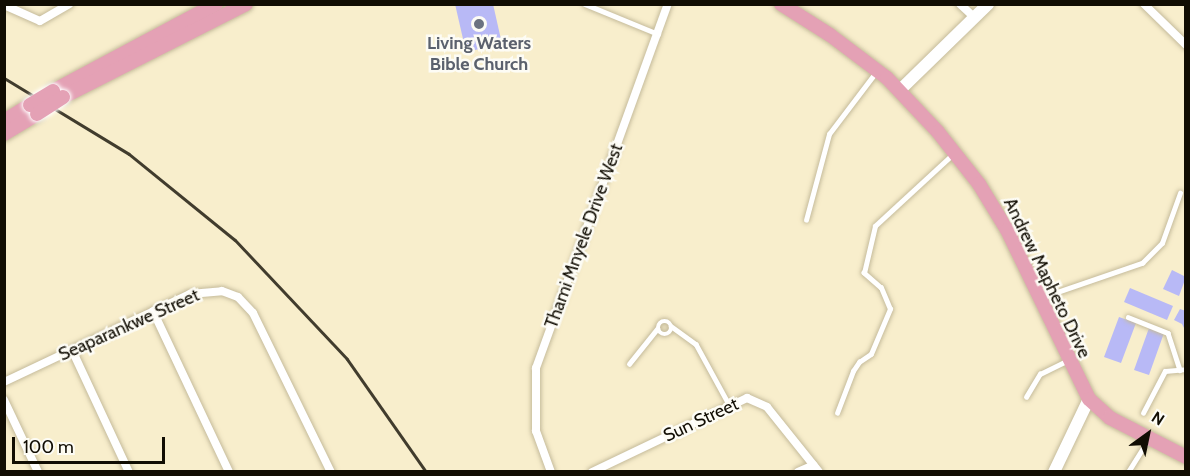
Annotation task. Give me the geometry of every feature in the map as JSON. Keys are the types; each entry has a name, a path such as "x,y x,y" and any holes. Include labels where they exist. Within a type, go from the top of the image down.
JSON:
{"main road":[{"path":"4,134 33,110 58,94 216,4"},
{"path":"58,94 246,4"},
{"name":"Andrew Mapheto Drive","path":"781,4 877,70 900,90 954,153 1007,230 1041,298 1068,360 1089,399 1110,417 1185,457"},
{"path":"4,120 33,110"}],"street":[{"path":"4,5 40,21 69,4"},
{"name":"Thami Mnyele Drive West","path":"551,471 536,431 536,368 668,4"},
{"path":"960,4 975,18"},
{"path":"900,90 988,4"},
{"path":"1144,4 1185,45"},
{"name":"Seaparankwe Street","path":"4,382 153,311 205,290 222,291 244,302 266,336 331,471"},
{"path":"153,311 229,471"},
{"path":"72,350 129,471"},
{"name":"Sun Street","path":"592,471 747,398 763,403 816,468"},
{"path":"1054,471 1089,399"},
{"path":"4,400 38,471"},
{"path":"798,471 816,468"}],"lane":[{"path":"585,4 658,34"},
{"path":"806,220 829,134 877,70"},
{"path":"837,413 853,371 859,362 871,354 890,309 881,288 864,273 875,226 954,153"},
{"path":"1041,298 1142,263 1162,243 1180,193"},
{"path":"1128,317 1168,333 1183,369 1165,370 1143,413"},
{"path":"629,364 663,321 696,344 730,406"},
{"path":"657,328 661,334 667,335 672,326"},
{"path":"1026,397 1040,374 1068,360"},
{"path":"1128,471 1149,438"}],"building":[{"name":"Living Waters Bible Church","path":"455,4 493,4 502,44 466,52"},
{"path":"1172,270 1186,277 1179,296 1163,289"},
{"path":"1130,288 1173,306 1167,320 1124,302"},
{"path":"1180,309 1186,311 1186,332 1182,324 1174,320"},
{"path":"1119,317 1136,323 1121,363 1104,357"},
{"path":"1149,328 1164,333 1149,375 1134,370"}],"railway":[{"path":"4,78 129,154 235,240 347,359 426,472"}],"place":[{"name":"Living Waters Bible Church","path":"479,24"}]}
